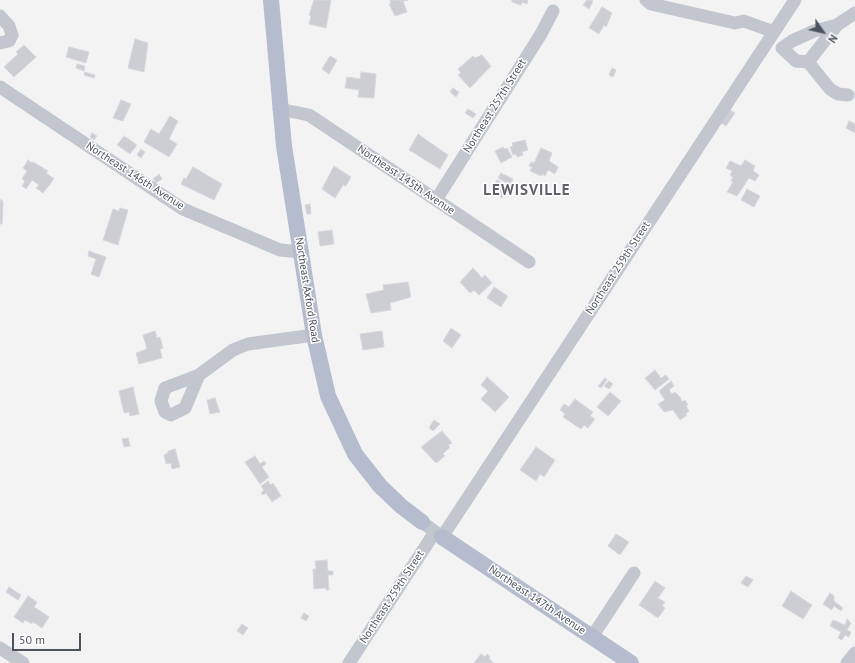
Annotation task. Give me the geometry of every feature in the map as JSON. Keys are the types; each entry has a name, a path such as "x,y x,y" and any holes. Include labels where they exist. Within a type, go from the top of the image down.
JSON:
{"main road":[{"name":"Northeast Axford Road","path":"271,0 279,109 314,334 328,396 355,454 380,486 401,506 422,522"},
{"name":"Northeast 147th Avenue","path":"438,534 631,663"}],"street":[{"path":"646,0 651,4 735,24 744,20 774,32"},
{"name":"Northeast 259th Street","path":"349,663 438,534 795,0"},
{"name":"Northeast 257th Street","path":"436,200 541,34 553,11"},
{"path":"808,62 837,25 855,13"},
{"path":"0,16 9,26 12,35 9,41 0,43"},
{"path":"760,53 782,48 792,41 814,31 837,25"},
{"path":"782,48 796,61 808,62 830,89 838,94 848,96"},
{"name":"Northeast 146th Avenue","path":"0,88 184,209 280,250 301,252"},
{"name":"Northeast 145th Avenue","path":"279,109 309,115 529,262"},
{"path":"199,375 233,350 248,344 314,334"},
{"name":"Northeast Axford Road","path":"422,522 438,534"},
{"path":"592,637 634,573"},
{"path":"0,648 23,663"},
{"path":"847,663 855,653"}],"building":[{"path":"314,0 331,0 326,28 309,24 311,16 309,15"},
{"path":"390,0 408,0 403,1 407,12 395,16 389,4 391,4"},
{"path":"512,0 528,0 527,4 522,2 521,5 512,2"},
{"path":"587,0 593,1 589,9 583,5"},
{"path":"602,7 612,13 606,27 604,25 599,34 589,28"},
{"path":"135,39 148,43 144,72 128,68"},
{"path":"24,45 36,57 14,77 4,67 18,54 16,52"},
{"path":"69,47 89,52 86,63 66,57"},
{"path":"482,55 491,66 470,88 458,75 461,73 458,69 473,56 475,58"},
{"path":"330,56 337,60 329,74 322,69"},
{"path":"77,64 85,66 84,71 76,68"},
{"path":"612,68 616,70 613,77 609,75"},
{"path":"85,72 95,75 94,78 84,75"},
{"path":"361,72 376,74 374,98 358,97 359,90 345,88 347,77 360,79"},
{"path":"453,88 459,92 456,97 450,92"},
{"path":"121,100 131,104 123,121 113,118"},
{"path":"468,109 476,114 473,118 465,113"},
{"path":"730,110 735,113 726,126 721,123"},
{"path":"170,116 178,121 169,139 177,144 169,157 144,142 151,129 159,134"},
{"path":"849,121 855,124 855,133 846,128"},
{"path":"92,133 97,136 94,140 90,137"},
{"path":"418,134 448,155 440,169 409,150"},
{"path":"124,136 137,145 130,154 117,145"},
{"path":"525,140 528,150 522,152 523,155 517,157 516,154 513,155 510,147 513,146 512,143"},
{"path":"503,147 504,149 507,148 512,157 501,163 495,151"},
{"path":"541,148 552,153 549,161 558,167 555,174 548,170 545,176 542,174 541,176 530,171 532,167 529,166 531,162 534,163"},
{"path":"141,149 145,152 141,158 137,155"},
{"path":"28,160 48,171 46,173 54,179 43,193 36,188 39,185 32,180 26,189 22,186 25,181 22,179 27,171 23,168"},
{"path":"745,160 755,166 753,171 759,175 755,181 749,178 737,196 727,192 733,182 731,181 733,177 730,175 732,171 726,168 730,161 741,166"},
{"path":"334,166 351,177 346,186 343,185 335,198 322,189"},
{"path":"193,167 222,184 214,200 181,184 184,178 186,179"},
{"path":"501,173 513,179 510,185 498,178"},
{"path":"159,174 162,179 156,183 153,179"},
{"path":"497,180 510,188 506,195 504,193 502,198 496,194 498,190 493,187"},
{"path":"747,189 760,196 754,207 741,200"},
{"path":"0,200 2,200 3,203 2,224 0,224"},
{"path":"310,204 311,214 307,214 305,205"},
{"path":"120,208 128,210 118,245 103,240 113,209 119,211"},
{"path":"332,230 334,244 320,246 318,232"},
{"path":"89,251 106,257 99,277 91,274 96,259 88,256"},
{"path":"473,268 482,278 485,275 492,283 479,295 474,290 470,293 460,282"},
{"path":"408,282 411,297 390,303 391,310 371,313 366,294 384,290 383,285"},
{"path":"494,287 508,296 501,307 487,298"},
{"path":"451,328 461,335 452,348 443,341"},
{"path":"155,331 157,338 160,337 163,348 160,349 162,358 139,364 136,353 147,349 143,335"},
{"path":"382,331 384,347 363,350 360,334"},
{"path":"655,370 661,378 666,375 669,379 655,390 645,378"},
{"path":"487,377 509,397 495,412 481,399 488,391 481,385"},
{"path":"605,378 607,380 601,388 598,386"},
{"path":"609,381 613,384 609,389 604,386"},
{"path":"671,381 674,386 669,390 672,394 675,392 680,397 682,402 685,400 688,405 686,406 689,411 685,414 687,415 680,420 673,410 664,412 658,404 665,400 659,391"},
{"path":"133,387 139,414 130,416 129,412 124,413 119,391"},
{"path":"610,392 621,401 608,416 597,407"},
{"path":"215,398 220,412 210,414 207,400"},
{"path":"575,399 593,412 590,416 595,419 588,428 584,425 581,429 563,417 565,414 560,410 564,404 569,407"},
{"path":"434,420 440,424 433,431 429,428"},
{"path":"442,431 452,443 448,445 450,447 443,454 445,456 436,463 421,447"},
{"path":"128,438 130,446 124,447 122,439"},
{"path":"536,447 555,460 544,477 540,474 536,481 520,470"},
{"path":"175,449 180,467 172,469 171,463 166,464 164,455 168,453 168,451"},
{"path":"255,456 260,464 264,461 266,464 262,467 269,477 260,484 245,462"},
{"path":"268,481 271,485 273,483 281,496 272,502 266,493 263,495 261,493 264,490 261,486"},
{"path":"616,534 629,542 620,555 608,546"},
{"path":"327,560 328,571 333,571 333,575 328,575 329,590 326,590 326,588 314,589 313,569 316,569 315,561"},
{"path":"746,576 753,580 748,587 741,583"},
{"path":"655,581 665,588 658,598 665,602 662,606 665,608 658,618 639,605"},
{"path":"9,587 21,595 18,600 6,592"},
{"path":"791,591 812,605 803,619 782,606"},
{"path":"830,593 834,596 834,601 843,608 841,611 834,606 832,610 823,604"},
{"path":"28,596 37,602 34,607 49,617 42,628 33,622 32,624 25,620 23,623 14,617"},
{"path":"304,613 309,616 306,621 301,618"},
{"path":"847,619 851,623 847,630 851,632 849,637 845,635 842,640 838,638 841,632 830,626 833,620 845,625"},
{"path":"242,624 248,628 243,635 237,631"},
{"path":"481,654 485,657 487,654 490,657 489,659 494,663 474,663"}],"district":[{"name":"LEWISVILLE","path":"527,191"}]}
